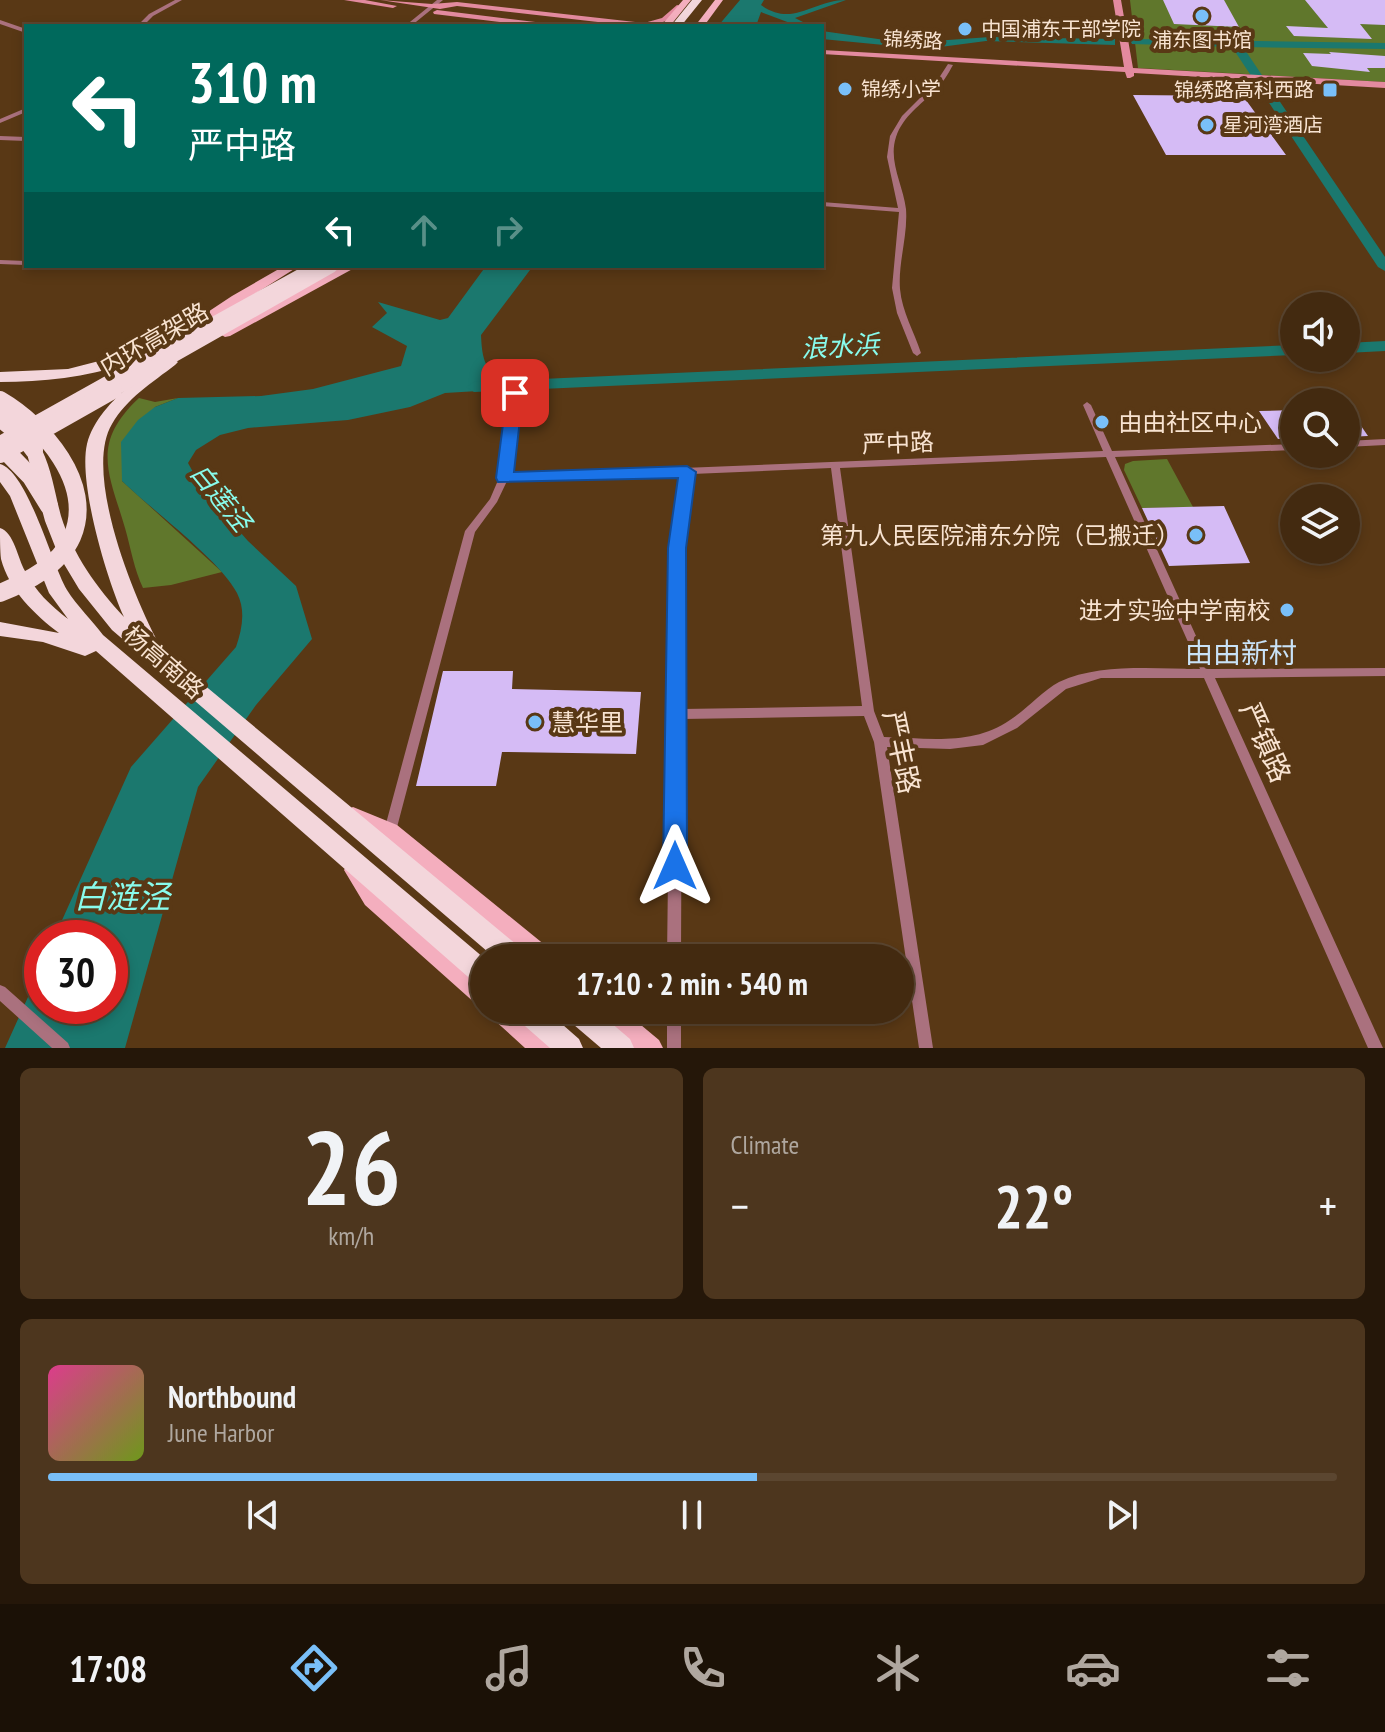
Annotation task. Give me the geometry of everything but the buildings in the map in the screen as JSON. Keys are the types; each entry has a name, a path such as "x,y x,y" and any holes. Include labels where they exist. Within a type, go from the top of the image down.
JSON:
{"highway":[{"path":"678,24 697,0"},
{"path":"691,24 709,0"},
{"name":"内环高架路","path":"0,442 310,268"},
{"name":"内环高架路","path":"0,456 328,268"},
{"path":"0,377 44,377 97,369 180,336"},
{"path":"157,654 143,636 126,599 93,485 91,456 94,443 112,412 140,385 175,359"},
{"path":"0,400 29,417 49,438 74,494 78,516 72,538 49,566 0,593"},
{"path":"0,418 15,428 34,450 43,472 49,506"},
{"name":"杨高南路","path":"0,442 31,477 49,506 68,555 97,602 119,625 497,944"},
{"name":"杨高南路","path":"0,470 18,495 46,568 75,615 96,640 470,962"},
{"path":"0,534 16,577 47,614 134,673"},
{"path":"0,629 43,635 76,644 134,673"},
{"path":"542,1024 570,1048"},
{"path":"593,1024 621,1048"}],"main road":[{"path":"348,0 567,24"},
{"path":"384,0 429,8 457,4 635,24"},
{"path":"648,24 665,20 686,0"},
{"path":"667,24 686,0"},
{"path":"701,24 719,0"},
{"path":"1117,0 1130,73"},
{"path":"429,8 443,18 488,24"},
{"path":"530,21 543,24"},
{"name":"锦绣路","path":"824,54 950,65 1130,73"},
{"name":"锦绣路","path":"824,54 1385,88"},
{"path":"0,442 290,268"},
{"path":"0,456 348,268"},
{"name":"杨高南路","path":"342,812 390,831 526,944"},
{"name":"杨高南路","path":"345,855 373,898 470,984"},
{"path":"516,1024 543,1048"},
{"path":"622,1024 651,1048"}],"street":[{"path":"142,24 151,15 179,0"},
{"path":"410,24 440,0"},
{"path":"0,22 24,30"},
{"path":"917,353 898,303 895,280 902,210 889,163 890,144 898,125 930,95 950,65"},
{"path":"0,121 24,111"},
{"path":"0,138 24,139"},
{"path":"824,204 902,210"},
{"path":"0,262 24,263"},
{"path":"390,831 470,531 494,500 504,478 515,393"},
{"name":"严镇路","path":"1087,405 1376,1048"},
{"path":"1360,443 1385,442"},
{"name":"严中路","path":"504,478 1280,448"},
{"name":"严丰路","path":"835,465 868,711 880,742 926,1048"},
{"path":"674,944 677,548 687,472"},
{"path":"880,742 950,744 983,740 1013,725 1062,686 1101,674 1385,672"},
{"path":"676,714 868,711"},
{"path":"4,994 63,1048"}],"green space":[{"path":"1130,0 1385,0 1385,82 1138,68"},
{"path":"139,398 155,402 178,398 155,407 122,481 222,572 171,585 143,588 109,475 108,460 114,430"},
{"path":"1167,459 1193,507 1142,508 1124,470 1125,464"}],"water":[{"path":"740,0 764,0 761,5 772,11 793,14 846,0 795,18 807,24 793,24 761,12 757,24 720,24"},
{"path":"824,31 906,43 990,37 1115,39 1115,45 986,41 925,49 824,39"},
{"name":"白涟泾","path":"485,268 531,268 481,335 484,360 500,380 495,390 445,393 410,407 348,420 248,428 220,435 196,450 188,463 203,490 248,541 296,586 312,639 256,705 198,787 125,1048 5,1048 24,1006 24,1024 128,1024 128,920 62,920 131,767 236,647 241,627 240,600 216,565 122,481 121,442 138,420 155,407 178,398 261,396 313,389 401,366 407,346 372,327 387,313 378,302 440,320 448,318"}],"waterway":[{"path":"1136,42 1235,44"},
{"path":"1235,44 1385,46"},
{"name":"浪水浜","path":"1235,44 1385,267"},
{"name":"浪水浜","path":"1360,347 1385,346"},
{"name":"浪水浜","path":"474,387 1280,351"}],"place":[{"name":"浦东图书馆","path":"1202,16"},
{"name":"中国浦东干部学院","path":"965,29"},
{"name":"锦绣小学","path":"845,89"},
{"name":"锦绣路高科西路","path":"1330,90"},
{"name":"星河湾酒店","path":"1207,125"},
{"name":"由由社区中心","path":"1102,422"},
{"name":"第九人民医院浦东分院（已搬迁）","path":"1196,535"},
{"name":"进才实验中学南校","path":"1287,610"},
{"name":"慧华里","path":"535,722"}],"district":[{"name":"由由新村","path":"1241,652"}],"route":[{"path":"515,393 504,478 687,472 677,548 675,866"}],"water label":[{"name":"白莲泾","path":"221,497"}]}
